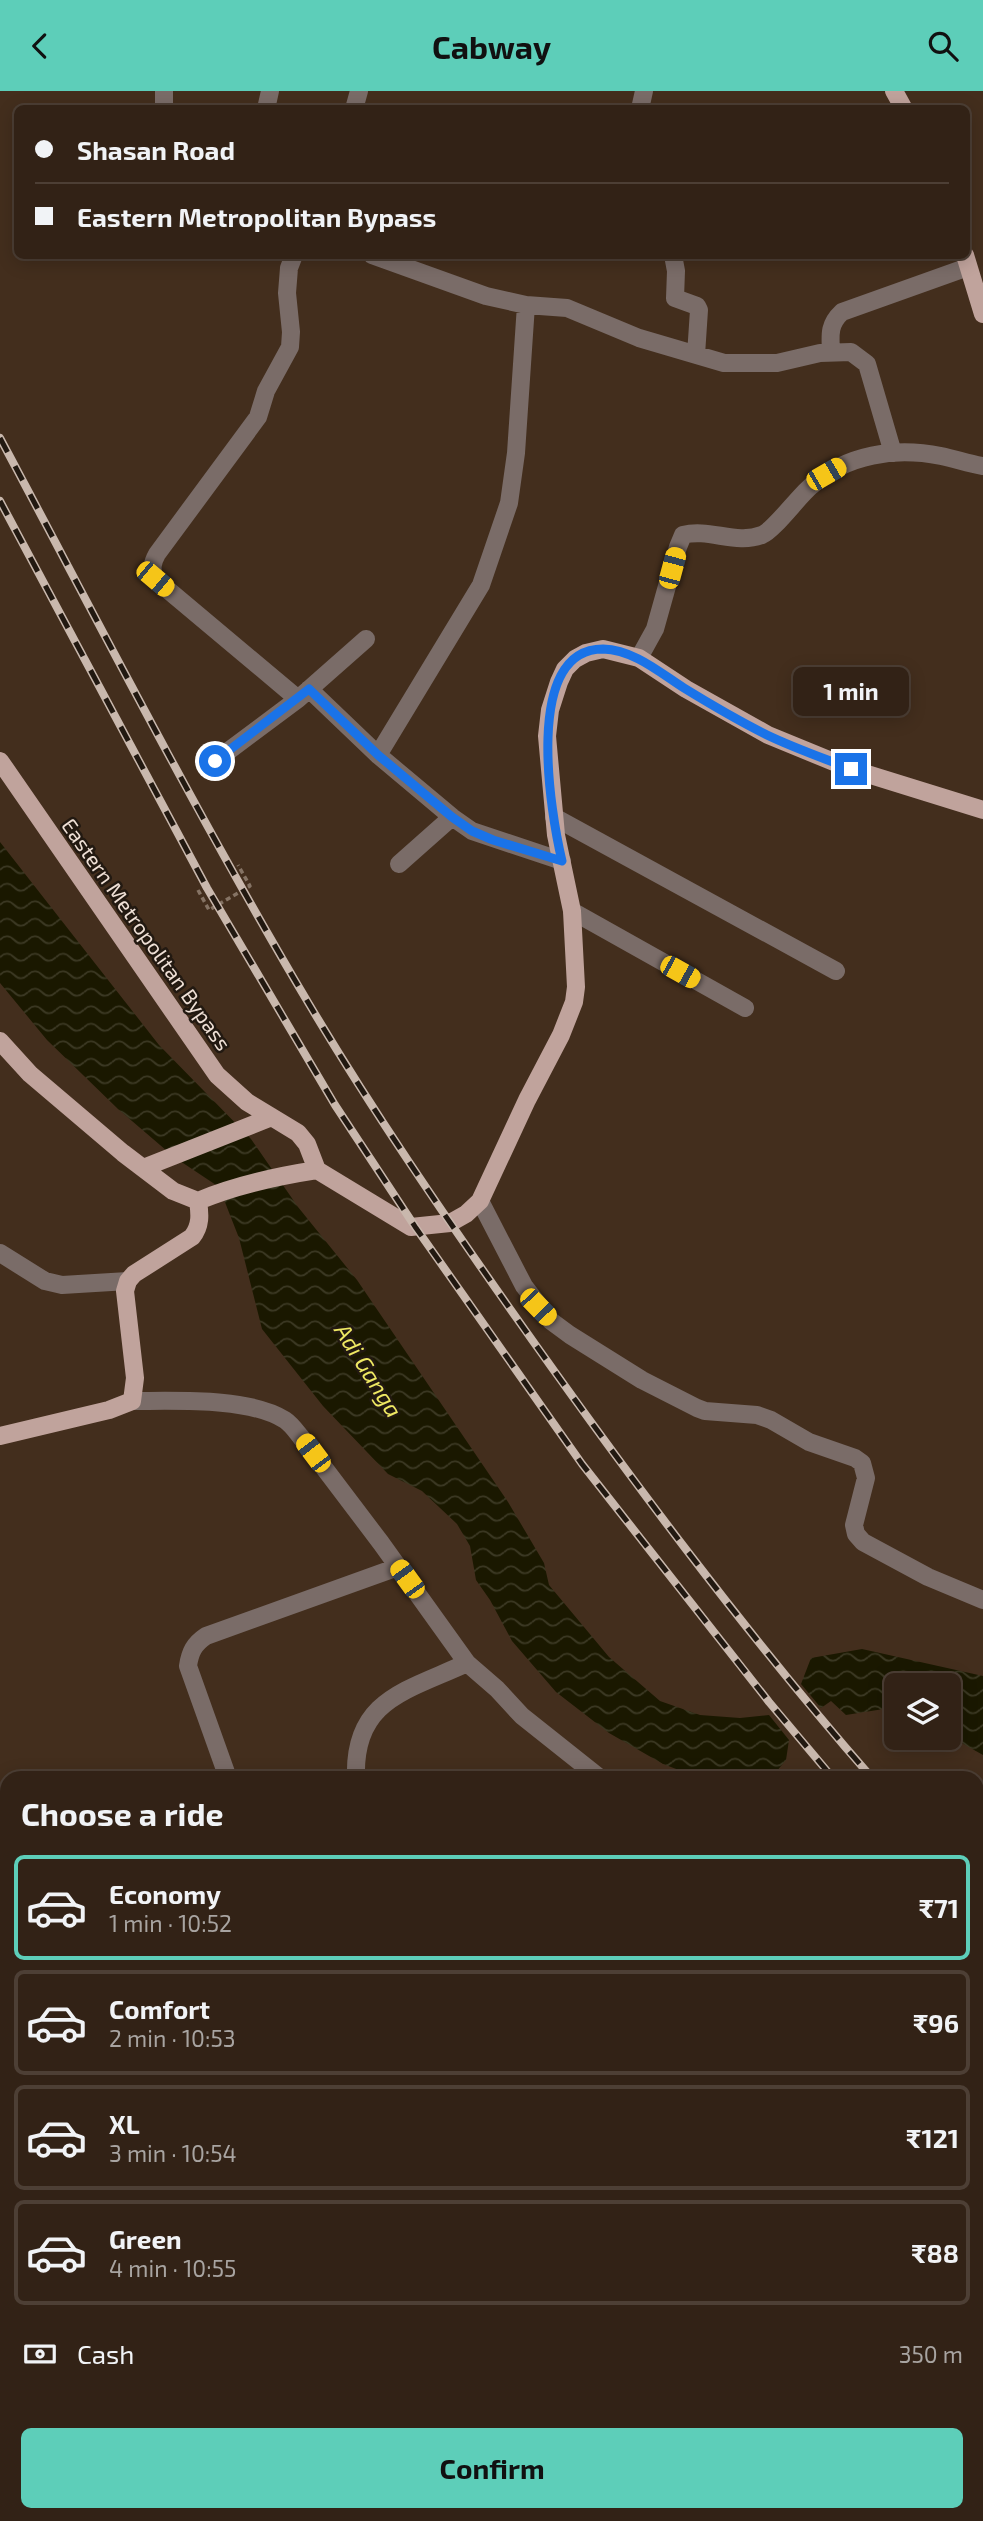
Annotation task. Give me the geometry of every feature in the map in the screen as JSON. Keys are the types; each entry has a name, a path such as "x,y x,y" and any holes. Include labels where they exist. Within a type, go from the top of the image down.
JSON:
{"main road":[{"path":"967,261 983,314"},
{"path":"0,1041 30,1074 173,1191 206,1198 317,1170 411,1227 450,1223 466,1214 480,1201 527,1100 557,1044 574,1002 576,986 572,911 554,817 547,736 550,710 565,669 575,659 603,649 639,658 686,689 768,735 851,769 983,810"},
{"name":"Eastern Metropolitan Bypass","path":"0,761 217,1075 264,1120 298,1133 307,1144 317,1170"},
{"path":"143,1168 264,1120"},
{"path":"0,1436 108,1410 132,1401 135,1378 125,1291 128,1281 192,1237 198,1230 206,1198"}],"street":[{"path":"292,259 286,293 291,332 290,347 267,391 254,426 152,562 155,579 304,694 472,831 562,861"},
{"path":"383,259 486,296 526,305 567,308 639,338 724,363 777,363 831,352 851,352 867,364 893,453"},
{"path":"674,259 676,271 674,298 697,306 699,310 696,355"},
{"path":"831,352 830,328 842,311 967,261"},
{"path":"378,755 481,585 509,503 526,305"},
{"path":"639,658 655,629 683,535 701,534 741,539 765,534 810,486 826,474 860,458 893,453 942,456 983,466"},
{"path":"215,761 304,694 366,639"},
{"path":"399,864 452,817"},
{"path":"554,817 836,971"},
{"path":"572,911 745,1008"},
{"path":"480,1201 523,1286 551,1321 642,1380 697,1408 757,1415 809,1441 855,1458 865,1470 866,1478 854,1516 856,1534 863,1542 928,1577 983,1600"},
{"path":"0,1253 45,1281 62,1285 128,1281"},
{"path":"132,1401 232,1405 263,1410 286,1421 398,1567 467,1663 522,1716 591,1771"},
{"path":"226,1771 188,1666 196,1643 206,1636 398,1567"},
{"path":"356,1771 355,1760 360,1739 376,1710 399,1695 467,1663"}],"path":[{"path":"198,890 209,910 250,885 238,865"}],"water":[{"name":"Adi Ganga","path":"0,842 159,1045 251,1139 298,1207 357,1280 508,1502 544,1563 549,1585 609,1657 660,1701 700,1715 740,1718 769,1715 789,1740 786,1760 777,1771 682,1771 663,1764 609,1733 556,1692 512,1641 476,1580 470,1546 457,1524 422,1491 388,1474 323,1406 262,1329 239,1238 219,1187 174,1157 118,1109 47,1040 0,983"},
{"path":"862,1649 983,1676 983,1755 961,1743 961,1673 884,1673 884,1709 846,1715 831,1701 821,1708 801,1684 811,1658"}],"railway":[{"path":"0,438 151,723 268,934 383,1122 513,1313 642,1491 777,1665 866,1771"},
{"path":"0,501 207,888 335,1105 416,1228 582,1464 769,1702 827,1771"}],"route":[{"path":"215,761 309,689 378,755 472,831 562,861 556,835 549,772 547,736 550,710 565,669 586,653 603,649 639,658 686,689 768,735 851,769"}]}
